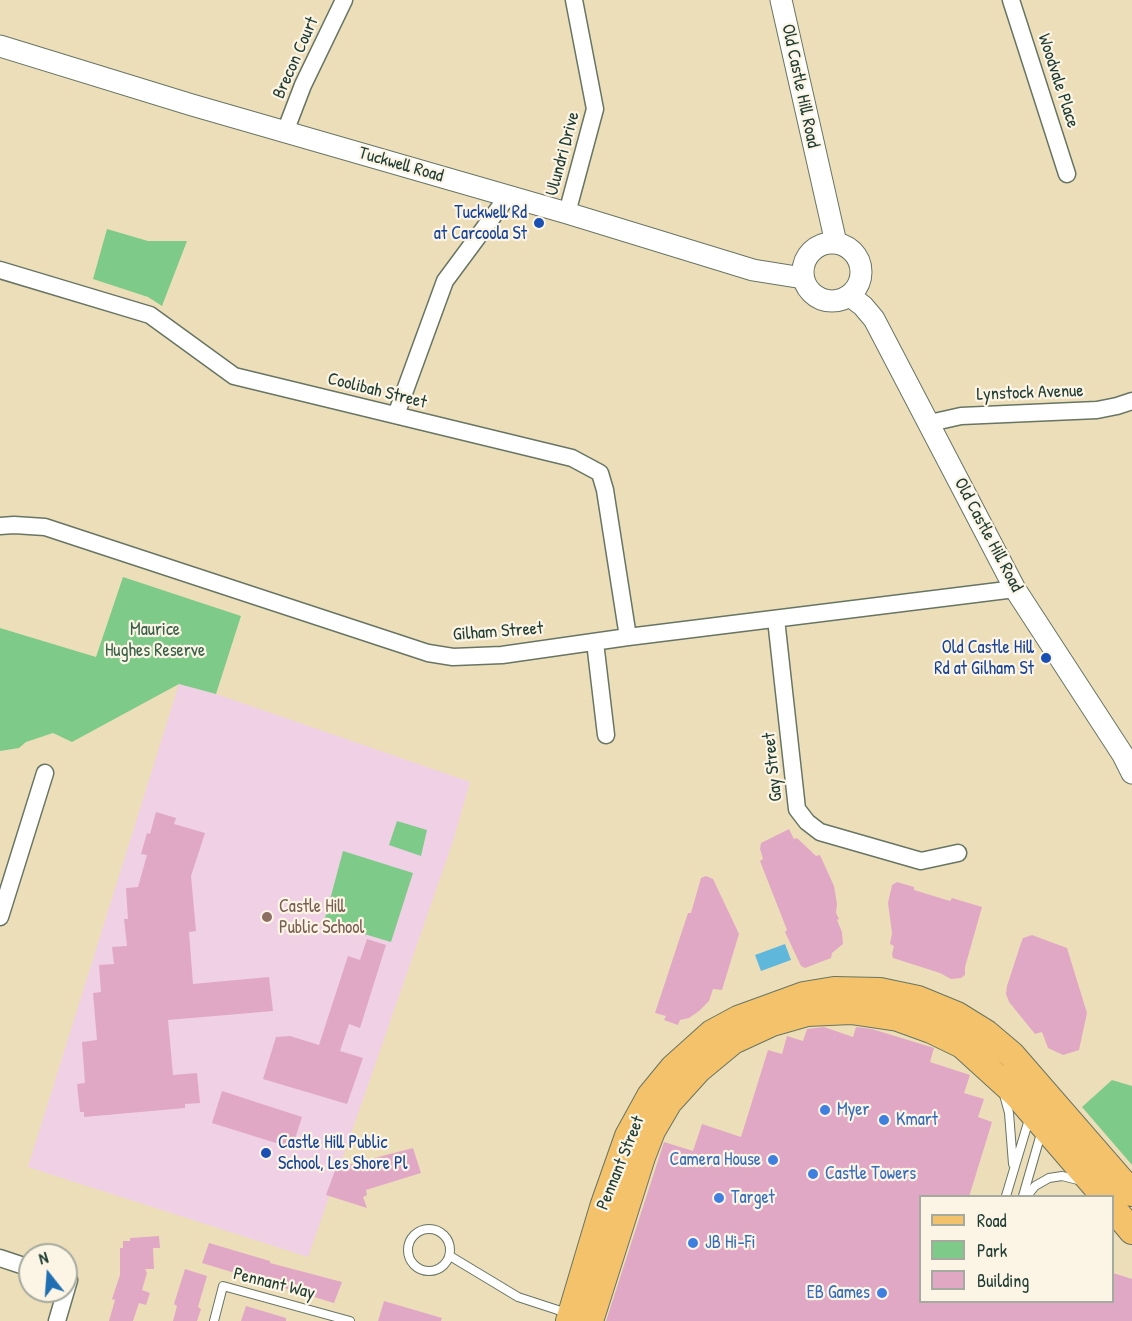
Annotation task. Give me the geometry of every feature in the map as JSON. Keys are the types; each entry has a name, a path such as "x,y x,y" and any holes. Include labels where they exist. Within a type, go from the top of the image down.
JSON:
{"main road":[{"name":"Pennant Street","path":"582,1320 603,1207 628,1136 650,1096 673,1068 712,1033 738,1018 804,995 834,990 880,992 918,999 957,1015 986,1033 1012,1055 1046,1112 1100,1192"},
{"name":"Pennant Street","path":"582,1320 652,1131 669,1102 698,1070 733,1041 772,1023 807,1013 851,1011 898,1018 931,1030 962,1046 1046,1112 1132,1193"},
{"path":"1114,1208 1132,1231"}],"street":[{"name":"Brecon Court","path":"285,132 303,85 344,0"},
{"name":"Ulundri Drive","path":"567,213 595,109 574,0"},
{"name":"Old Castle Hill Road","path":"781,0 836,243"},
{"name":"Woodvale Place","path":"1011,0 1067,174"},
{"name":"Tuckwell Road","path":"0,46 753,270 803,278"},
{"path":"396,415 445,281 508,196"},
{"path":"836,243 849,247 856,254 862,271 861,281 850,296 831,302 821,300 807,287 803,278 806,258 812,250 820,245 836,243"},
{"name":"Coolibah Street","path":"0,270 150,315 234,376 572,458 600,473 605,490 628,637"},
{"name":"Old Castle Hill Road","path":"850,296 874,319 1016,590 1112,737 1132,773"},
{"name":"Lynstock Avenue","path":"930,423 961,416 1097,410 1132,400"},
{"name":"Gilham Street","path":"0,526 45,527 437,654 453,657 502,655 628,637 1016,590"},
{"name":"Gay Street","path":"776,619 797,809 807,822 820,832 921,861 958,854"},
{"path":"595,642 606,735"},
{"path":"0,917 45,773"},
{"path":"0,1258 18,1264"},
{"path":"57,1321 62,1303"}],"lane":[{"path":"993,1072 1002,1090 1009,1113 1013,1149 1012,1177"},
{"path":"1007,1195 1012,1177 1046,1112"},
{"path":"1025,1195 1046,1112"},
{"path":"1027,1195 1035,1186 1049,1178 1062,1176 1075,1178 1100,1192"},
{"path":"423,1230 436,1230 447,1237 451,1250 450,1256 441,1267 426,1270 414,1264 410,1258 409,1243 412,1237 423,1230"},
{"path":"450,1256 518,1297 582,1320"},
{"name":"Pennant Way","path":"214,1321 223,1286 350,1321"}],"shaded area":[{"name":"Castle Hill Public School","path":"179,684 216,694 470,782 453,841 308,1257 28,1167"}],"green space":[{"path":"107,229 148,241 187,241 162,306 148,297 93,279"},
{"name":"Maurice Hughes Reserve","path":"123,577 241,616 216,694 179,684 72,742 53,733 26,742 19,748 0,751 0,628 96,657"},
{"path":"397,821 427,830 421,856 389,845"},
{"path":"343,851 413,873 391,942 324,922"},
{"path":"1112,1080 1132,1086 1132,1165 1082,1107"}],"water":[{"path":"785,944 791,960 761,971 755,955"}],"building":[{"path":"156,812 176,818 174,824 205,833 191,876 196,931 189,932 193,984 269,977 273,1011 168,1020 173,1075 197,1073 200,1103 185,1104 185,1108 84,1117 84,1112 80,1112 77,1084 85,1083 82,1042 97,1040 93,993 101,992 99,965 114,964 112,947 127,946 124,919 128,919 126,888 138,887 147,855 141,854"},
{"path":"789,829 794,839 797,838 816,856 820,855 834,886 836,913 839,919 837,920 842,932 843,944 832,953 831,958 805,968 801,966 785,932 787,930 760,861 763,859 761,843"},
{"path":"706,876 713,879 739,934 722,990 713,989 709,1001 689,1018 680,1020 678,1025 664,1020 666,1016 655,1013 688,913 691,913 701,878"},
{"path":"897,882 950,901 952,898 982,907 965,967 965,975 961,978 951,979 940,973 893,958 894,946 890,944 892,933 888,903 892,885"},
{"path":"1032,935 1067,948 1087,1013 1079,1050 1063,1055 1048,1048 1042,1032 1035,1034 1009,1002 1006,994 1007,986 1021,943 1023,938"},
{"path":"367,939 386,945 360,1028 349,1024 340,1051 363,1058 347,1104 263,1079 276,1037 290,1036 319,1045 348,956 360,960"},
{"name":"Castle Towers","path":"824,1027 853,1037 856,1027 872,1029 934,1048 930,1062 970,1075 964,1093 984,1099 978,1117 992,1122 970,1195 919,1195 919,1303 1114,1303 1114,1273 1132,1279 1132,1321 606,1321 664,1142 693,1151 702,1124 741,1137 768,1050 782,1054 787,1036 803,1041 807,1029"},
{"path":"222,1091 302,1117 292,1148 212,1123"},
{"path":"413,1148 421,1173 366,1190 367,1195 363,1197 367,1208 326,1195 336,1168"},
{"path":"159,1236 160,1248 153,1248 154,1269 145,1269 147,1273 142,1290 150,1293 146,1305 139,1303 133,1321 109,1321 115,1300 112,1299 120,1275 120,1248 123,1248 123,1241 130,1241 130,1238"},
{"path":"209,1243 270,1261 270,1263 342,1282 334,1303 202,1263"},
{"path":"185,1269 207,1276 198,1307 201,1309 197,1321 173,1321 177,1306 174,1304"},
{"path":"384,1301 442,1318 441,1321 378,1321"},
{"path":"246,1306 286,1318 286,1321 241,1321"}],"place":[{"name":"Tuckwell Rd at Carcoola St","path":"539,223"},
{"name":"Old Castle Hill Rd at Gilham St","path":"1046,658"},
{"name":"Castle Hill Public School","path":"267,917"},
{"name":"Myer","path":"825,1110"},
{"name":"Kmart","path":"884,1120"},
{"name":"Castle Hill Public School, Les Shore Pl","path":"266,1153"},
{"name":"Camera House","path":"773,1160"},
{"name":"Castle Towers","path":"813,1174"},
{"name":"Target","path":"719,1198"},
{"name":"JB Hi-Fi","path":"693,1243"},
{"name":"EB Games","path":"882,1293"}]}
